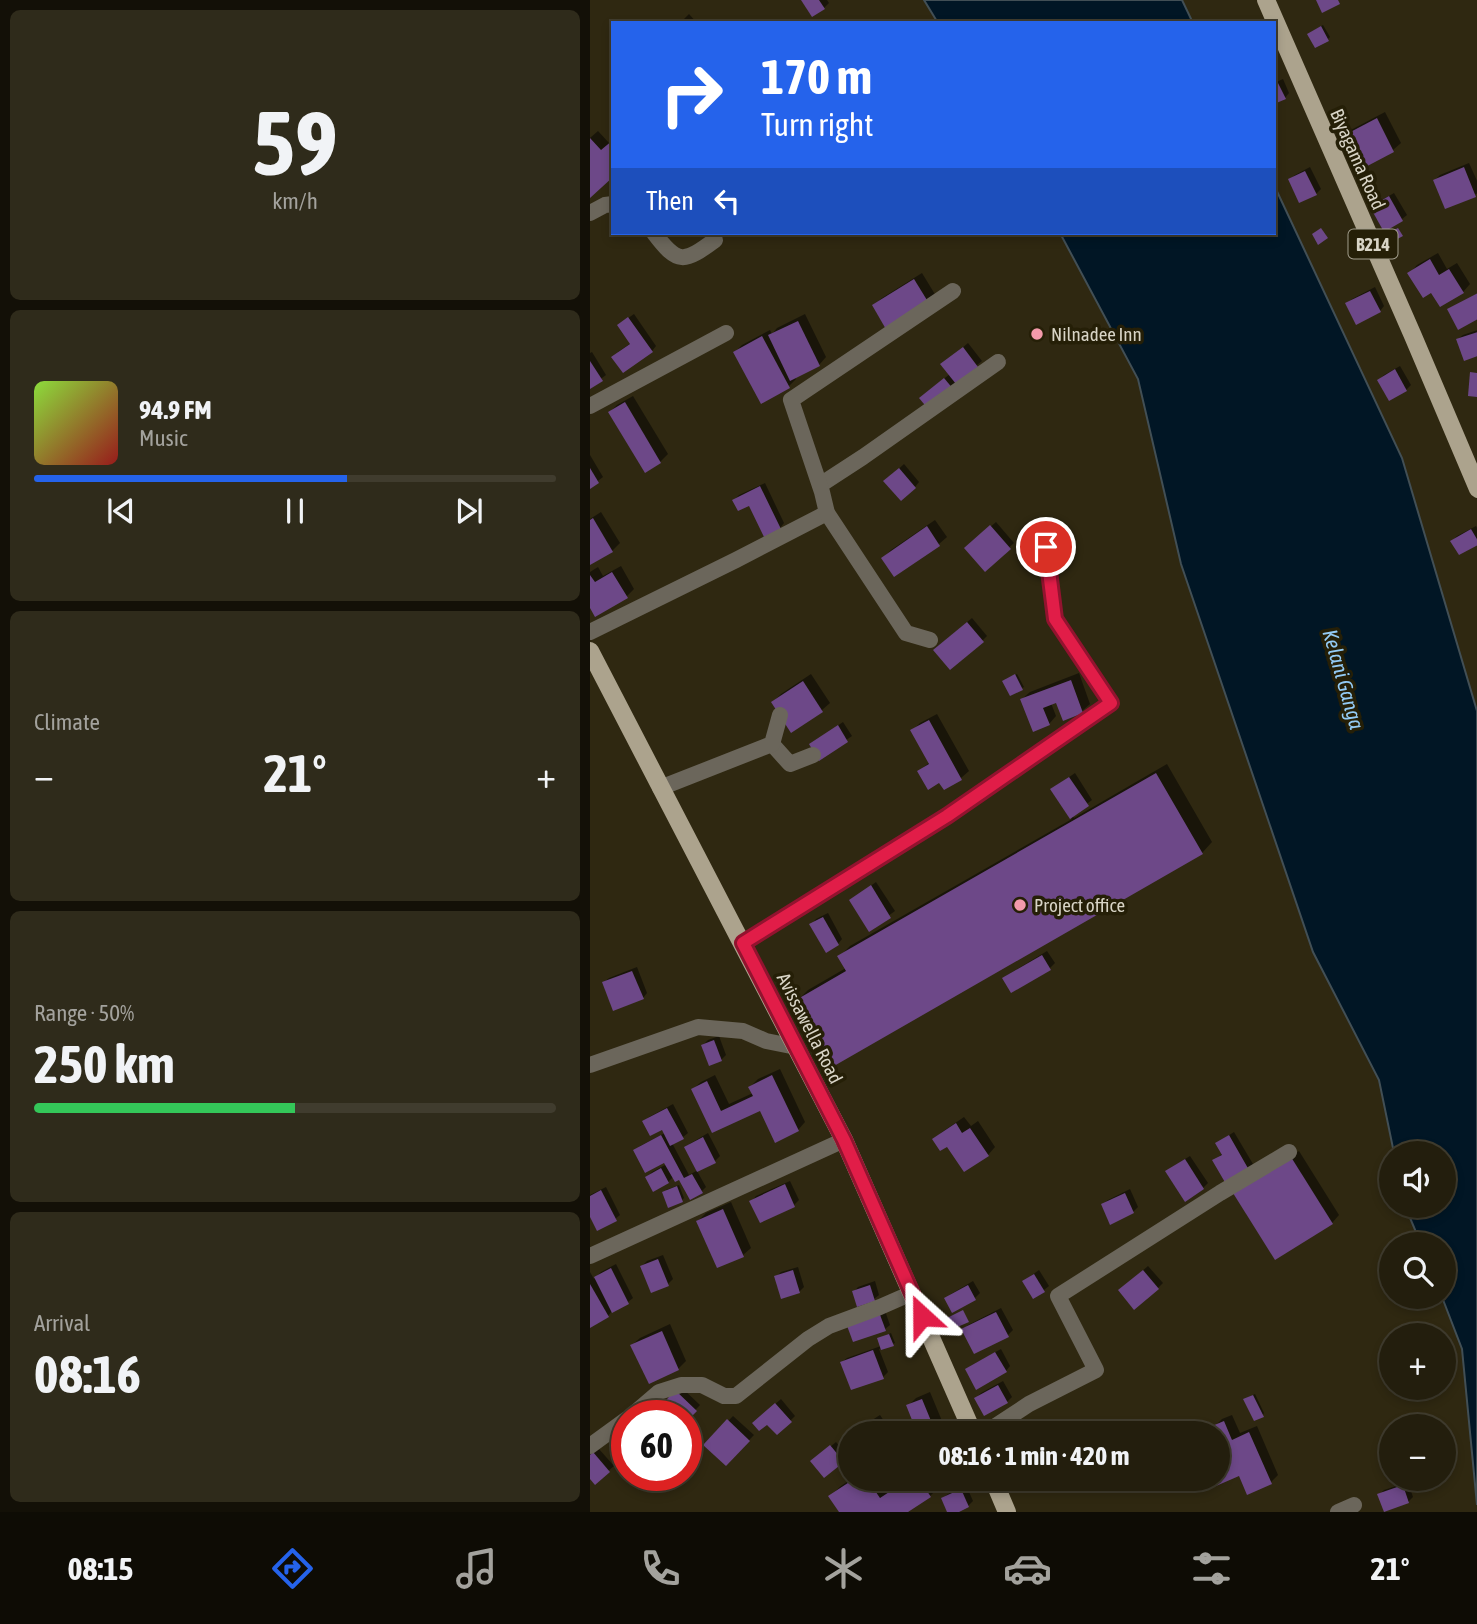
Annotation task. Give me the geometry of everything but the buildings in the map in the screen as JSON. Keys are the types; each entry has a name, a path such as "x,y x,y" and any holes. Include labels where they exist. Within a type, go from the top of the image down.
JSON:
{"main road":[{"name":"Biyagama Road","path":"1266,0 1275,21"},
{"name":"Biyagama Road","path":"1276,23 1477,489"},
{"name":"Avissawella Road","path":"590,651 844,1140 968,1421"},
{"path":"997,1491 1006,1512"}],"street":[{"path":"590,213 611,204"},
{"path":"656,235 666,249 678,257 693,256 715,240"},
{"path":"930,640 906,633 827,513 791,400 953,291"},
{"path":"590,406 726,333"},
{"path":"820,485 998,362"},
{"path":"590,632 827,513"},
{"path":"743,943 947,816 1111,703 1055,619 1046,547"},
{"path":"772,744 780,715"},
{"path":"660,788 772,744"},
{"path":"772,744 790,764 813,755"},
{"path":"590,1065 698,1027 743,1031 766,1041 796,1046"},
{"path":"590,1256 844,1140"},
{"path":"1003,1421 1029,1404 1096,1370 1058,1296 1289,1152"},
{"path":"649,1400 659,1392 680,1385 702,1385 724,1396 736,1396 808,1339 829,1326 912,1293"},
{"path":"590,1446 611,1430"},
{"path":"1338,1512 1354,1505"}],"water":[{"path":"924,0 1182,0 1192,21 937,21"},
{"name":"Kelani Ganga","path":"1276,189 1402,458 1477,711 1477,1505 1462,1349 1456,1333 1456,1323 1452,1323 1447,1309 1456,1309 1456,1232 1416,1232 1410,1218 1456,1218 1456,1141 1392,1141 1379,1080 1313,952 1181,564 1138,379 1061,235 1276,235"}],"place":[{"name":"Nilnadee Inn","path":"1037,334"},
{"name":"Project office","path":"1020,905"}],"route":[{"path":"922,1316 844,1140 743,943 947,816 1111,703 1055,619 1046,547"}]}
